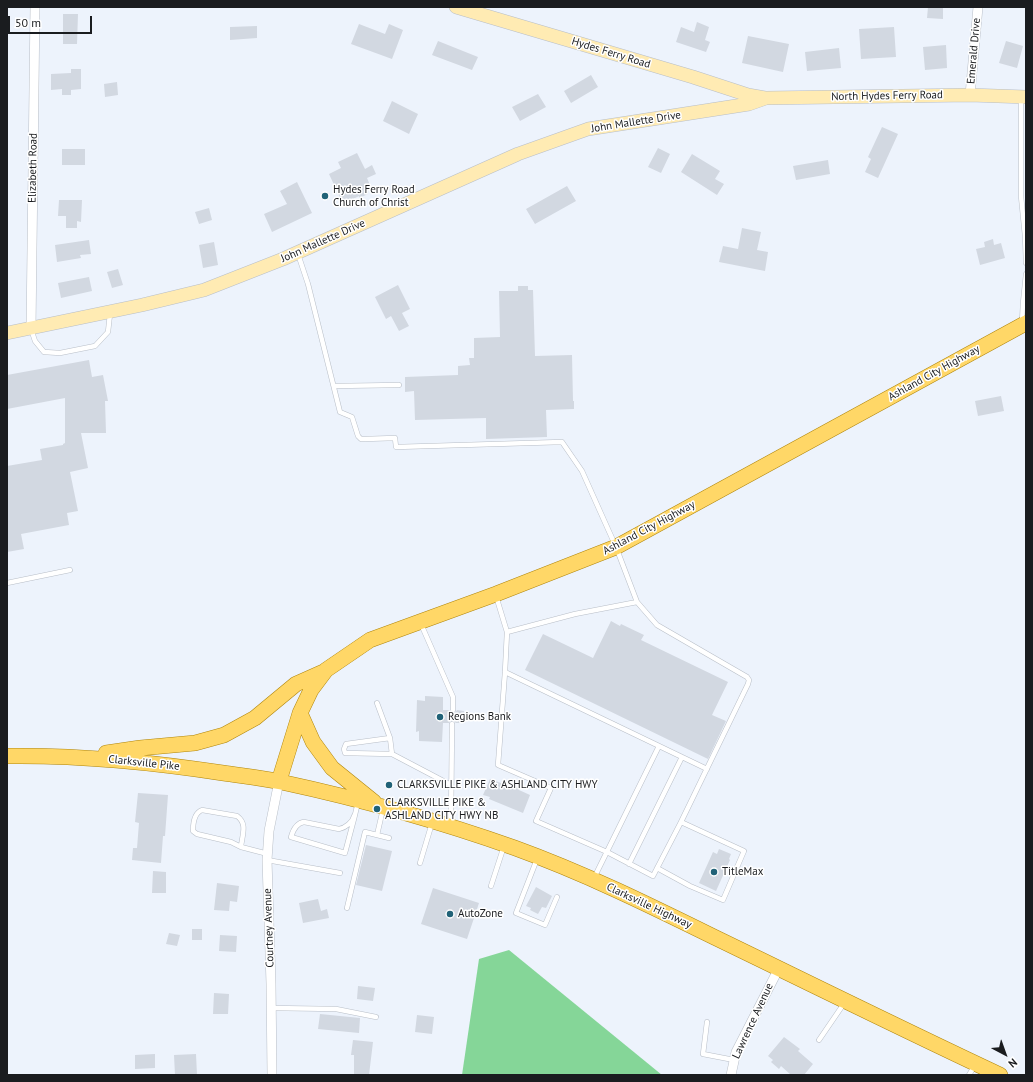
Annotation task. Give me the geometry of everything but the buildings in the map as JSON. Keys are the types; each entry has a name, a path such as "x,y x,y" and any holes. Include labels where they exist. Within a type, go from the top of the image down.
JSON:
{"main road":[{"name":"Ashland City Highway","path":"279,782 300,713 311,690 326,670 370,640 496,594 616,547 1024,324"},
{"path":"72,757 140,748 195,743 224,735 255,718 296,684 326,670"},
{"path":"300,713 313,742 332,768 381,806"},
{"name":"Clarksville Pike","path":"7,756 72,757 175,765 279,782"},
{"name":"Clarksville Highway","path":"279,782 359,800 451,826 538,857 659,910 779,968 846,1001 972,1069 1000,1075"}],"street":[{"name":"Elizabeth Road","path":"31,329 35,7"},
{"name":"Hydes Ferry Road","path":"456,7 693,78 748,99"},
{"name":"Emerald Drive","path":"970,95 978,7"},
{"name":"North Hydes Ferry Road","path":"748,99 970,95 1024,97"},
{"name":"John Mallette Drive","path":"7,333 110,312 204,290 298,253 518,154 588,129 748,99"},
{"name":"Courtney Avenue","path":"272,1075 267,857 269,831 279,782"},
{"name":"Lawrence Avenue","path":"731,1075 736,1052 779,968"}],"lane":[{"path":"1024,97 1021,196 1026,263"},
{"path":"298,253 308,284 340,412 352,417 358,436 365,439 396,438 396,448 562,442 582,471 616,547 637,602 657,625 747,677 749,680 681,822 653,876 607,852 536,822 551,788 498,765 507,632 496,594"},
{"path":"1024,324 1022,303 1026,274"},
{"path":"31,329 35,342 44,352 60,353 95,346 108,332 110,312"},
{"path":"334,386 399,385"},
{"path":"7,582 70,570"},
{"path":"507,632 575,614 637,602"},
{"path":"420,621 453,697 453,710"},
{"path":"505,672 706,769"},
{"path":"377,703 390,738 392,754"},
{"path":"451,826 452,724"},
{"path":"390,738 346,744 344,749 345,753 392,754 451,785"},
{"path":"593,880 659,746"},
{"path":"629,864 682,757"},
{"path":"354,818 343,828 339,829 300,822 293,830 291,837 345,853 359,800"},
{"path":"377,835 381,806"},
{"path":"241,847 244,824 241,819 237,816 202,810 198,811 196,814 193,831 197,834 231,842 241,847 267,857 340,873"},
{"path":"420,863 433,821"},
{"path":"657,868 690,886 723,900 744,851 681,822"},
{"path":"347,908 365,832 389,838"},
{"path":"491,886 504,845"},
{"path":"538,857 516,913 545,925 556,897"},
{"path":"820,1040 846,1001"},
{"path":"271,1008 336,1010 376,1017"},
{"path":"707,1022 703,1054 734,1060"}],"green space":[{"path":"509,950 662,1075 462,1075 479,959"}],"place":[{"name":"Hydes Ferry Road Church of Christ","path":"325,196"},
{"name":"Regions Bank","path":"440,717"},
{"name":"CLARKSVILLE PIKE & ASHLAND CITY HWY","path":"389,785"},
{"name":"CLARKSVILLE PIKE & ASHLAND CITY HWY NB","path":"377,809"},
{"name":"TitleMax","path":"714,872"},
{"name":"AutoZone","path":"450,914"}]}
